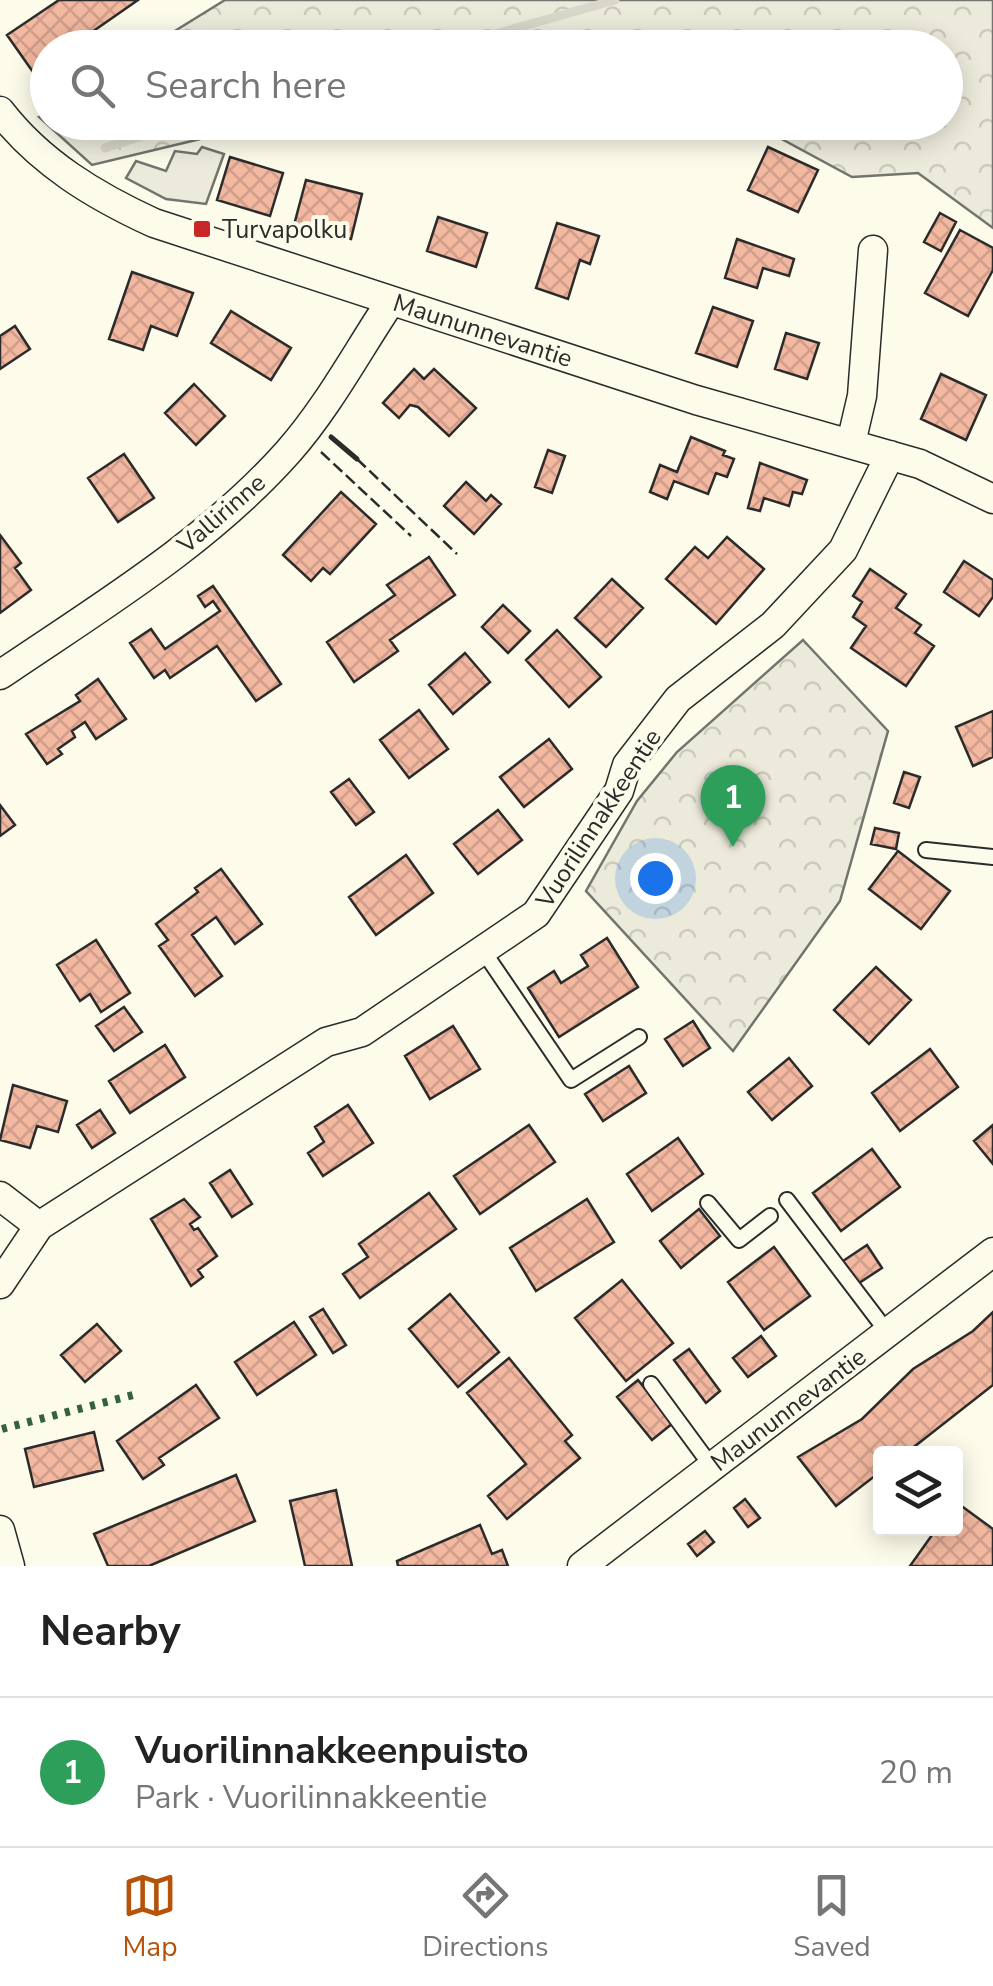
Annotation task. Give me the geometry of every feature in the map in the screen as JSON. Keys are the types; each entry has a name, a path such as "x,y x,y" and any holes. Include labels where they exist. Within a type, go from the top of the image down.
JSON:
{"street":[{"name":"Maununnevantie","path":"0,111 9,141 106,201 170,228 696,400 920,464 993,499"},
{"path":"851,443 862,396 874,250"},
{"name":"Vallirinne","path":"0,675 148,575 254,488 300,437 392,301"},
{"name":"Vuorilinnakkeentie","path":"0,1284 40,1226 326,1042 362,1032 536,914 619,791 628,764 678,699 773,625 843,550 890,455"},
{"path":"0,1196 40,1226"},
{"name":"Maununnevantie","path":"582,1566 993,1252"},
{"path":"0,1530 10,1566"}],"lane":[{"path":"926,850 993,856"},
{"path":"484,952 570,1080 639,1037"},
{"path":"787,1200 888,1332"},
{"path":"708,1203 739,1240 770,1216"},
{"path":"650,1384 712,1467"}],"green space":[{"path":"225,0 993,0 993,228 918,173 852,177 783,140 963,140 963,30 176,30"},
{"path":"64,140 196,140 92,165"},
{"path":"803,640 888,731 840,901 733,1051 586,891 637,801 677,752"}],"shaded area":[{"path":"202,147 224,154 206,204 166,199 126,178 136,161 166,171 175,151 197,154"}],"building":[{"path":"59,0 138,0 95,30 30,30 30,68 7,35"},
{"path":"768,147 818,170 798,212 748,190"},
{"path":"230,157 283,173 270,216 217,200"},
{"path":"306,180 362,194 351,239 294,225"},
{"path":"940,213 956,222 941,251 924,242"},
{"path":"438,217 487,233 476,267 427,251"},
{"path":"557,223 599,236 590,264 580,260 568,299 536,288"},
{"path":"960,230 993,248 993,270 968,316 925,293"},
{"path":"737,239 794,259 789,276 763,268 757,288 725,278"},
{"path":"132,272 193,293 177,336 151,326 143,350 109,339"},
{"path":"713,307 753,321 737,367 696,353"},
{"path":"231,311 291,348 271,380 211,343"},
{"path":"15,326 30,349 0,369 0,336"},
{"path":"786,333 819,343 807,379 775,369"},
{"path":"414,369 424,379 434,369 476,408 449,436 418,407 410,405 399,418 383,403"},
{"path":"941,374 986,395 966,440 921,419"},
{"path":"194,384 225,416 196,445 165,413"},
{"path":"691,437 725,451 723,455 734,459 727,477 716,473 708,494 674,481 667,499 650,492 660,465 677,472"},
{"path":"548,450 565,456 552,493 535,487"},
{"path":"124,454 154,498 118,522 88,478"},
{"path":"760,463 807,480 802,494 793,492 789,506 764,498 760,511 748,508"},
{"path":"466,482 486,501 491,495 501,504 474,534 444,506"},
{"path":"341,492 376,524 330,574 323,568 311,581 283,555"},
{"path":"0,535 21,563 15,568 31,590 0,613"},
{"path":"727,537 764,569 716,624 666,579 695,547 708,558"},
{"path":"429,557 455,595 390,640 398,651 354,682 327,642 395,595 387,585"},
{"path":"964,561 993,580 993,597 979,616 944,592"},
{"path":"870,569 906,594 896,608 921,625 915,633 934,646 906,686 851,648 866,626 853,617 862,602 853,596"},
{"path":"612,579 643,608 606,647 575,618"},
{"path":"213,586 281,684 256,701 217,646 170,678 165,670 154,678 130,643 151,629 165,649 220,611 213,601 205,607 198,596"},
{"path":"503,605 530,631 508,653 482,627"},
{"path":"557,630 601,677 569,707 526,660"},
{"path":"465,653 490,682 453,714 429,685"},
{"path":"98,679 126,719 96,739 85,722 72,731 75,737 58,749 62,754 47,764 26,734 80,701 76,695"},
{"path":"419,710 448,749 409,778 380,740"},
{"path":"993,711 993,757 973,766 956,727"},
{"path":"549,739 572,769 524,807 500,777"},
{"path":"904,772 920,777 909,808 894,803"},
{"path":"349,779 374,812 356,825 331,792"},
{"path":"0,805 15,825 0,836"},
{"path":"498,810 522,840 478,874 454,844"},
{"path":"875,828 899,833 896,849 871,844"},
{"path":"898,851 950,891 921,929 869,889"},
{"path":"406,855 433,893 376,935 349,897"},
{"path":"221,869 262,924 235,944 216,917 192,935 222,976 195,996 159,946 168,940 156,924"},
{"path":"607,938 638,987 559,1037 528,988 554,971 561,983 588,966 581,955"},
{"path":"96,940 130,993 101,1012 90,994 80,1001 57,965"},
{"path":"876,967 911,1000 869,1044 834,1010"},
{"path":"124,1007 142,1032 114,1051 96,1026"},
{"path":"693,1021 710,1048 683,1066 665,1039"},
{"path":"453,1026 480,1069 430,1099 405,1056"},
{"path":"165,1045 185,1077 130,1113 109,1081"},
{"path":"930,1049 958,1087 900,1131 872,1093"},
{"path":"789,1058 812,1086 772,1120 748,1092"},
{"path":"629,1066 646,1093 603,1121 585,1094"},
{"path":"13,1085 67,1101 58,1132 37,1126 30,1148 0,1140"},
{"path":"348,1105 373,1143 323,1176 308,1153 324,1142 315,1127"},
{"path":"100,1110 115,1133 92,1148 77,1125"},
{"path":"529,1125 555,1162 480,1214 454,1176"},
{"path":"993,1125 993,1164 974,1141"},
{"path":"678,1138 703,1174 652,1211 627,1174"},
{"path":"872,1149 900,1187 841,1231 813,1193"},
{"path":"230,1170 252,1204 232,1217 210,1183"},
{"path":"429,1193 456,1229 360,1298 343,1274 368,1257 359,1244"},
{"path":"184,1199 200,1217 190,1224 194,1230 198,1228 217,1256 198,1270 203,1277 191,1286 151,1219"},
{"path":"587,1199 614,1242 536,1291 510,1248"},
{"path":"699,1209 720,1236 681,1268 660,1241"},
{"path":"867,1245 882,1268 859,1283 843,1261"},
{"path":"774,1247 810,1296 764,1330 728,1282"},
{"path":"622,1280 673,1343 626,1381 575,1318"},
{"path":"450,1294 499,1352 458,1387 409,1329"},
{"path":"323,1309 346,1345 333,1353 310,1317"},
{"path":"993,1312 993,1385 915,1446 873,1446 873,1477 836,1506 798,1457 862,1419 913,1369 973,1331"},
{"path":"294,1322 316,1355 257,1395 235,1362"},
{"path":"97,1324 121,1351 85,1382 61,1355"},
{"path":"761,1336 776,1356 748,1377 733,1358"},
{"path":"689,1349 720,1391 706,1403 674,1360"},
{"path":"509,1358 572,1435 565,1441 580,1458 507,1519 488,1496 526,1464 467,1393"},
{"path":"638,1380 673,1423 652,1440 617,1397"},
{"path":"196,1385 219,1418 159,1458 164,1465 143,1479 117,1441"},
{"path":"94,1432 103,1470 34,1487 25,1449"},
{"path":"236,1475 255,1521 149,1566 108,1566 94,1534"},
{"path":"336,1490 352,1566 305,1566 290,1501"},
{"path":"745,1499 760,1518 748,1527 734,1508"},
{"path":"963,1507 993,1529 993,1566 910,1566 931,1536 963,1536"},
{"path":"480,1525 492,1554 502,1550 508,1566 398,1566 397,1561"},
{"path":"705,1531 714,1542 697,1556 688,1544"}],"waterway":[{"path":"509,30 615,0"},
{"path":"105,148 130,140"}],"hedge":[{"path":"2,1429 137,1394"}],"fence":[{"path":"321,452 411,536"},
{"path":"357,459 457,554"}],"wall":[{"path":"331,437 357,459"}],"place":[{"name":"Turvapolku","path":"202,229"},
{"name":"Vuorilinnakkeenpuisto","path":"733,847"}]}
